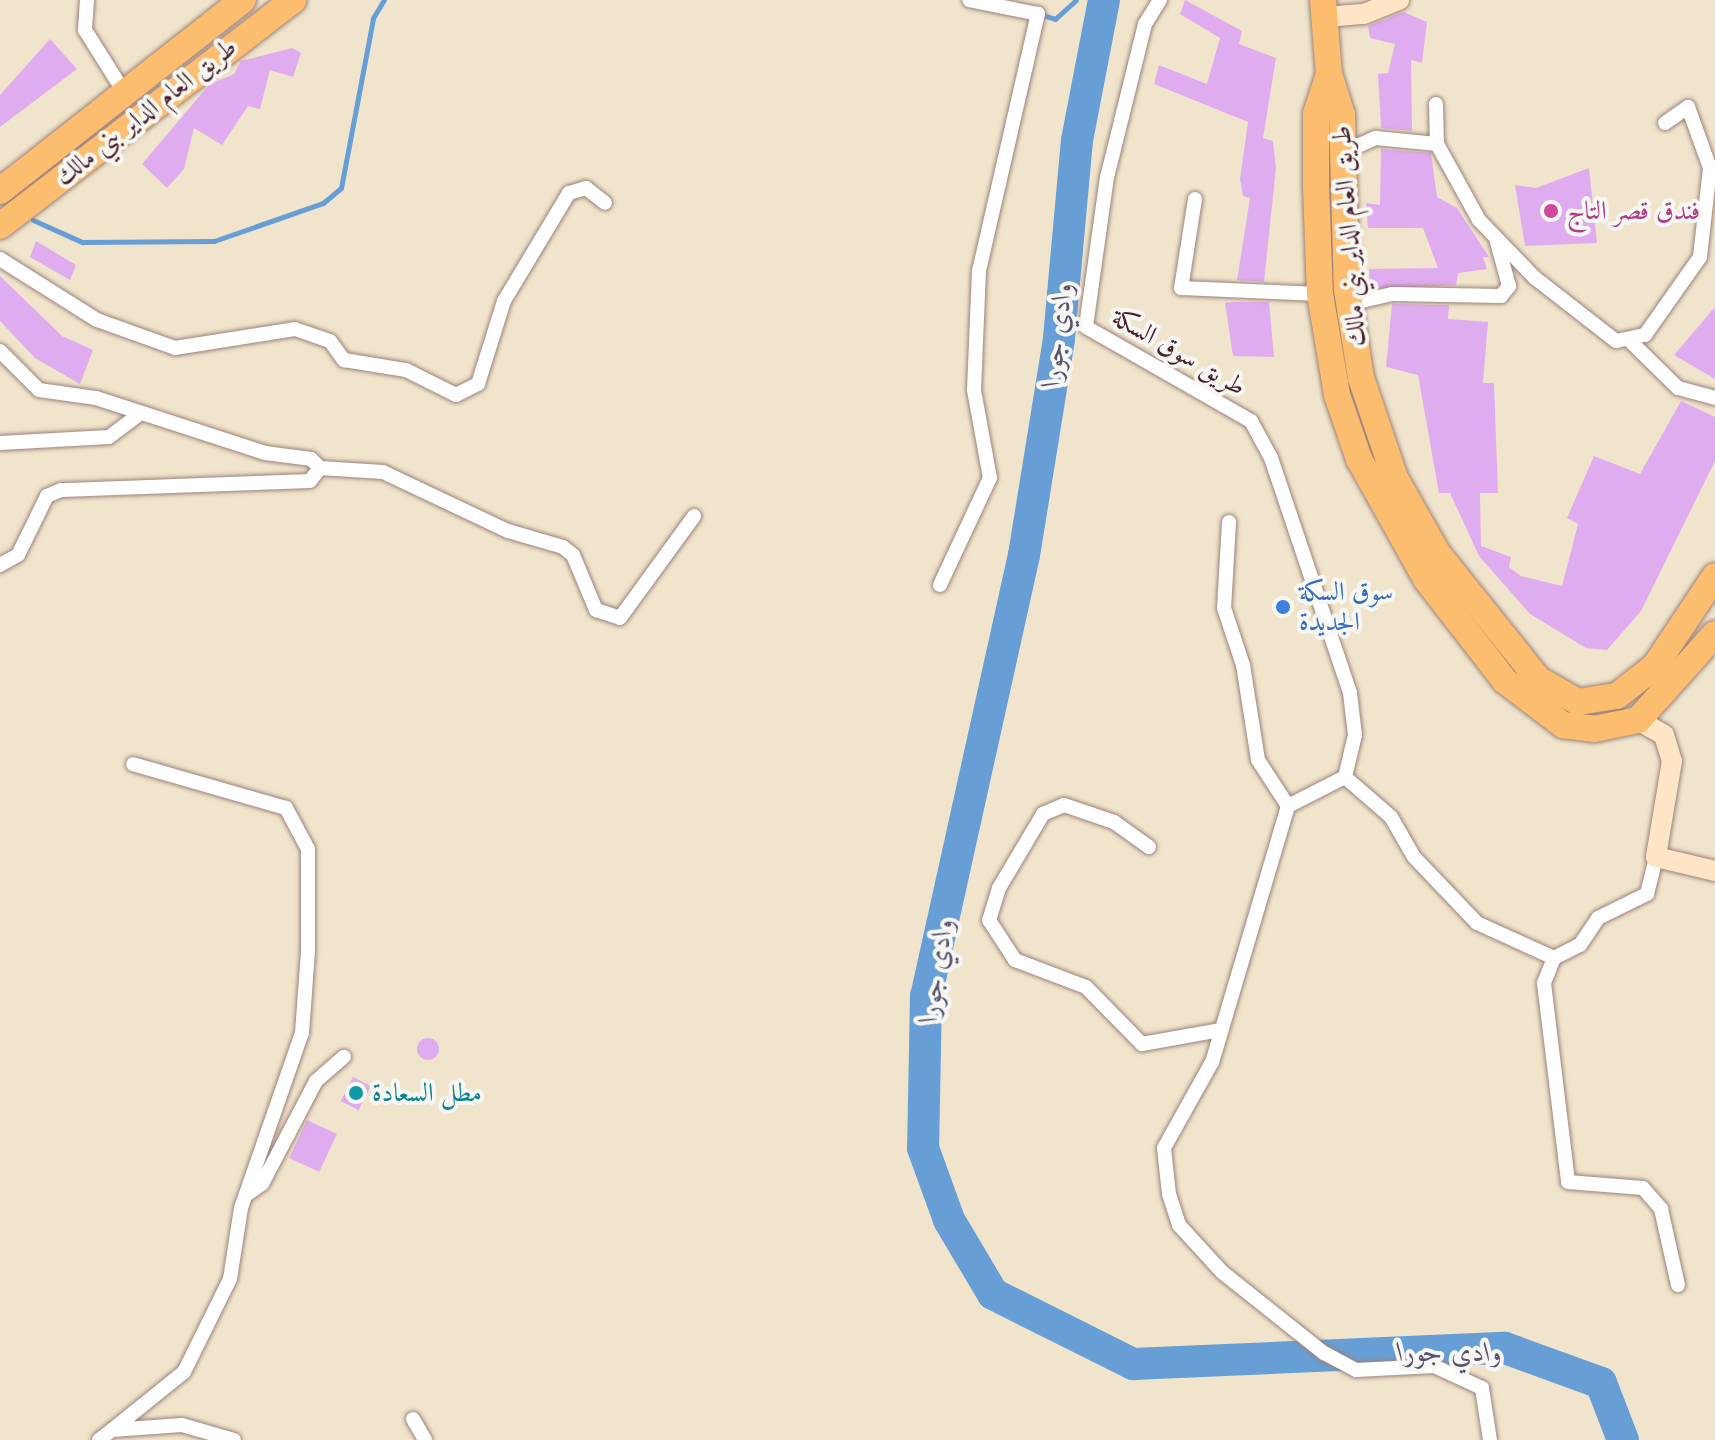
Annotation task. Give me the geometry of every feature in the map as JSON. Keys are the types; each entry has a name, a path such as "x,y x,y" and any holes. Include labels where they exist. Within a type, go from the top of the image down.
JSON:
{"highway":[{"name":"طريق العام الداير بني مالك","path":"0,191 126,96 243,0"},
{"name":"طريق العام الداير بني مالك","path":"0,226 293,0"},
{"name":"طريق العام الداير بني مالك","path":"1324,8 1329,74 1344,152 1349,304 1369,413 1438,554 1538,679 1578,702 1617,696"},
{"name":"طريق العام الداير بني مالك","path":"1329,74 1316,114 1320,294 1337,395 1359,459 1426,579 1539,714 1594,729 1638,720"},
{"path":"1715,576 1655,666 1617,696 1638,720 1715,634"}],"street":[{"path":"87,0 85,30 126,96"},
{"path":"940,585 990,478 974,390 979,271 1035,52 1038,14 969,0"},
{"name":"طريق سوق السكة","path":"1160,0 1145,24 1107,177 1088,270 1086,327 1251,421 1271,458 1350,693 1355,735 1345,777"},
{"path":"1324,8 1364,14 1399,0"},
{"path":"1436,104 1437,144 1461,197 1496,238 1594,329 1616,341 1645,335 1700,257 1710,168 1688,107 1665,123"},
{"path":"1344,152 1376,138 1437,144"},
{"path":"0,259 97,320 175,348 295,329 330,341 344,360 406,370 456,395 478,384 504,301 569,193 586,188 605,203"},
{"path":"1195,199 1181,288 1320,294"},
{"path":"1349,304 1392,294 1501,296 1509,286 1496,238"},
{"path":"1628,339 1678,388 1715,398"},
{"path":"0,351 39,390 140,414 265,453 311,459 320,468 383,472 508,531 563,547 573,555 596,610 620,618 694,516"},
{"path":"0,443 109,437 140,414"},
{"path":"0,565 18,555 47,496 61,490 310,481 320,468"},
{"path":"1229,522 1224,608 1243,665 1258,760 1288,806"},
{"path":"1638,720 1664,735 1672,761 1647,894 1598,918 1580,945 1554,958 1544,983 1568,1182 1643,1188 1661,1209 1678,1285"},
{"path":"99,1440 194,1360 230,1279 246,1195 302,1033 308,849 286,808 133,764"},
{"path":"1490,1440 1482,1388 1434,1366 1356,1370 1324,1353 1222,1272 1179,1225 1164,1148 1212,1062 1288,806 1345,777 1391,817 1414,857 1477,923 1554,958"},
{"path":"1149,847 1114,822 1064,805 1043,814 999,888 989,920 1015,960 1086,987 1142,1044 1220,1030"},
{"path":"1656,857 1715,871"},
{"path":"246,1195 262,1184 316,1081 344,1057"},
{"path":"413,1419 425,1440"},
{"path":"112,1430 182,1425 234,1440"}],"building":[{"path":"1185,0 1242,31 1239,44 1276,58 1263,138 1273,141 1276,168 1264,282 1237,280 1250,198 1243,196 1240,179 1248,122 1154,84 1159,65 1207,84 1220,38 1180,14"},
{"path":"1404,12 1427,22 1422,63 1411,60 1412,131 1381,128 1378,74 1388,73 1395,44 1370,38 1368,26"},
{"path":"50,39 77,69 0,127 0,95"},
{"path":"292,48 301,53 293,77 270,70 260,109 248,106 222,145 194,128 184,169 167,188 142,164 209,85 234,74 241,61"},
{"path":"1381,149 1431,153 1437,197 1457,208 1489,257 1483,257 1487,269 1458,273 1456,285 1370,289 1369,269 1438,268 1423,228 1368,228 1366,203 1380,205"},
{"path":"1589,168 1597,243 1525,246 1515,185 1536,188"},
{"path":"36,241 76,265 70,280 30,257"},
{"path":"0,276 62,336 93,350 80,384 35,358 0,321"},
{"path":"1269,302 1274,357 1233,356 1225,303"},
{"path":"1392,304 1449,305 1448,319 1488,322 1483,383 1494,383 1498,493 1480,493 1481,546 1511,557 1509,567 1521,576 1562,586 1578,524 1567,518 1594,456 1640,474 1681,401 1715,417 1715,461 1641,611 1607,650 1586,648 1530,614 1479,556 1450,493 1439,493 1418,375 1386,367"},
{"path":"1715,307 1715,379 1674,355"},
{"name":"مطل السعادة","path":"428,1038 436,1041 439,1049 436,1057 428,1060 420,1057 417,1049 420,1041"},
{"name":"مطل السعادة","path":"353,1077 371,1086 359,1110 341,1101"},
{"path":"307,1120 337,1134 319,1172 289,1158"}],"waterway":[{"path":"33,220 82,242 214,241 323,203 341,188 373,18 384,0"},
{"path":"1039,14 1055,19 1076,0"},
{"name":"وادي جورا","path":"1104,0 1077,140 1059,339 1024,555 926,996 923,1148 949,1220 993,1294 1133,1364 1505,1348 1601,1383 1623,1440"}],"place":[{"name":"فندق قصر التاج","path":"1551,211"},
{"name":"سوق السكة الجديدة","path":"1283,607"},
{"name":"مطل السعادة","path":"356,1093"}]}
